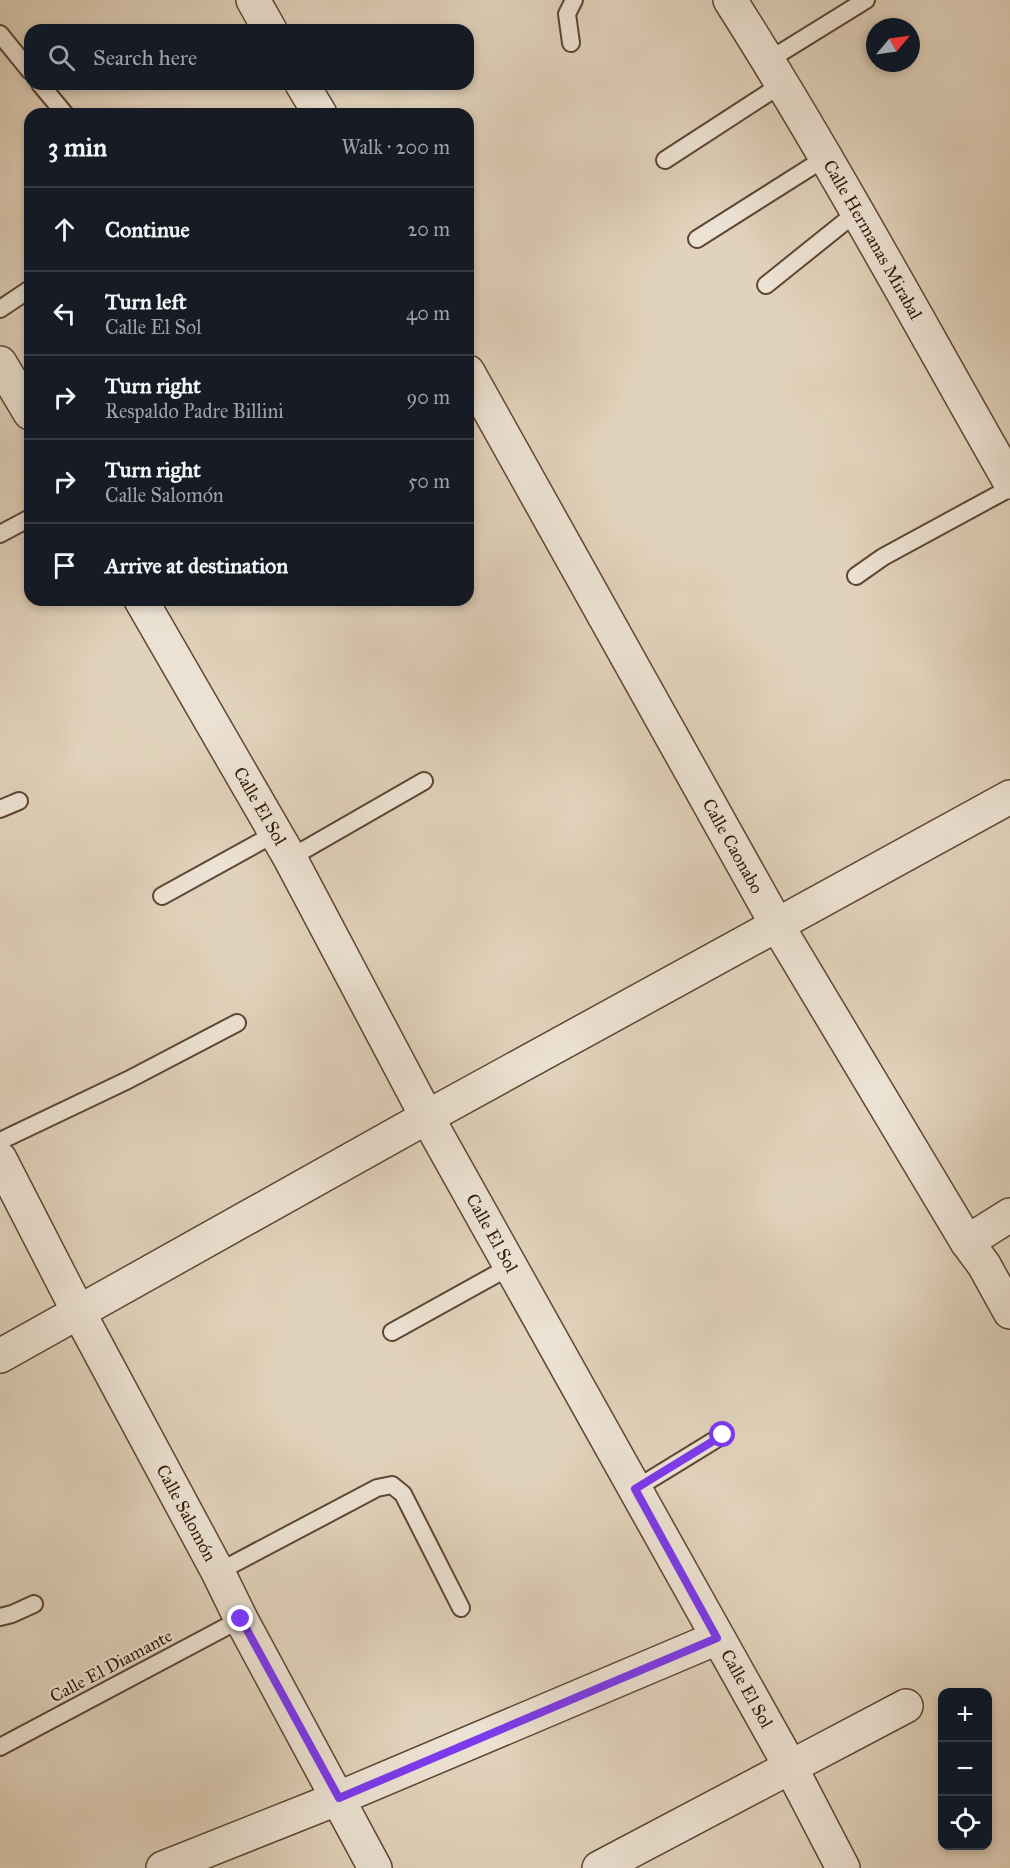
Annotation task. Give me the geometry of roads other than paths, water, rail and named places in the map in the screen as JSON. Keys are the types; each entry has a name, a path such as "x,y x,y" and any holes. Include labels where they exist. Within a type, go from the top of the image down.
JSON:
{"street":[{"path":"253,0 267,24"},
{"name":"Calle Hermanas Mirabal","path":"730,0 857,212 1010,482"},
{"path":"306,90 316,108"},
{"path":"0,363 24,402"},
{"name":"Calle Caonabo","path":"474,383 777,926 967,1242 984,1264 1010,1312"},
{"name":"Calle El Sol","path":"144,606 283,846 427,1117 790,1766 843,1868"},
{"path":"0,1356 427,1117 1010,797"},
{"name":"Calle Salomón","path":"0,1159 241,1619 375,1868"},
{"path":"967,1242 1010,1215"},
{"path":"163,1868 339,1798 717,1638"},
{"path":"599,1868 906,1706"}],"lane":[{"path":"571,43 567,14 574,0"},
{"path":"665,160 866,0"},
{"path":"0,34 24,64"},
{"path":"45,90 60,108"},
{"path":"697,239 825,159"},
{"path":"766,285 857,212"},
{"path":"0,309 24,293"},
{"path":"856,576 883,557 1010,488"},
{"path":"0,534 24,521"},
{"path":"162,897 283,846 424,781"},
{"path":"0,809 19,801"},
{"path":"0,1141 128,1080 237,1023"},
{"path":"392,1332 511,1266"},
{"path":"635,1489 723,1435"},
{"path":"218,1572 377,1488 392,1485 403,1494 461,1608"},
{"path":"0,1617 34,1604"},
{"name":"Calle El Diamante","path":"0,1747 241,1619"}]}
